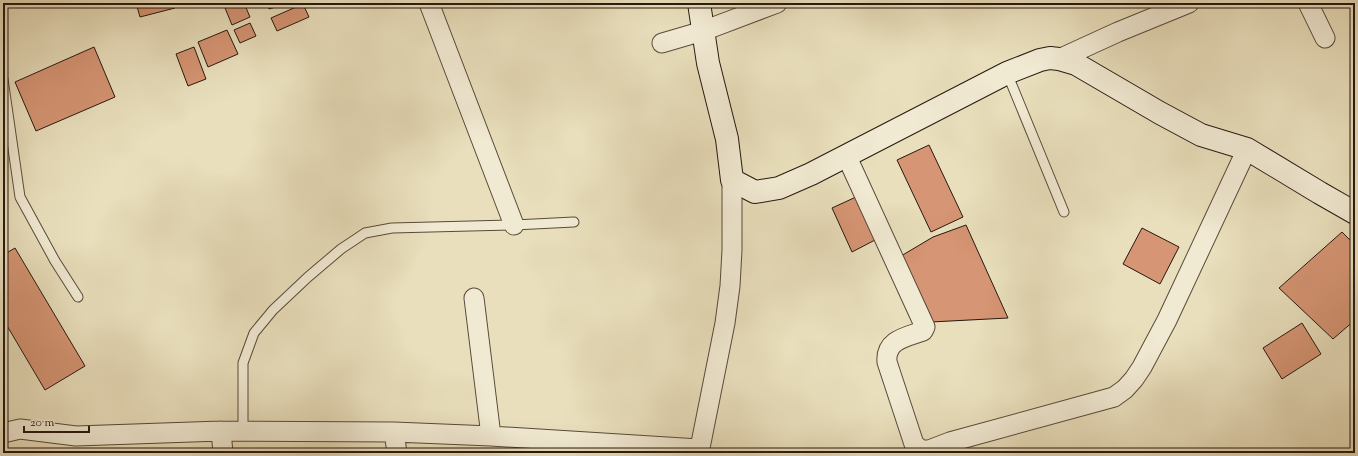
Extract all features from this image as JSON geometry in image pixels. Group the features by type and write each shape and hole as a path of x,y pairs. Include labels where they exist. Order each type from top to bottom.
{"street":[{"path":"429,3 514,225"},
{"path":"3,433 20,429 76,436 221,431 394,432 491,436 699,451 725,323 730,286 732,250 732,180 726,139 708,63 700,3"},
{"path":"662,43 703,31 776,3"},
{"path":"1060,59 1118,32 1189,3"},
{"path":"1308,3 1325,38"},
{"path":"732,180 755,192 779,188 847,157 1007,73 1040,60 1060,59 1076,64 1201,135 1247,149 1320,193 1354,211"},
{"path":"847,157 924,327 923,331 896,341 890,347 887,354 887,362 914,444 921,450 928,450 950,442 1114,397 1125,388 1134,379 1142,367 1167,320 1247,149"},
{"path":"474,298 491,436"},
{"path":"221,431 223,453"},
{"path":"394,432 397,453"}],"lane":[{"path":"1007,73 1064,212"},
{"path":"3,79 20,197 55,261 78,297"},
{"path":"243,432 243,363 254,333 272,310 308,277 341,249 365,232 392,228 574,222"}],"building":[{"path":"136,3 174,3 175,8 140,17"},
{"path":"223,3 244,3 250,17 232,25"},
{"path":"267,3 289,3 269,9"},
{"path":"303,4 309,17 277,31 271,18"},
{"path":"250,23 256,36 240,43 234,30"},
{"path":"227,30 238,54 208,67 198,42"},
{"path":"94,47 115,97 36,131 15,82"},
{"path":"194,47 206,79 188,86 176,54"},
{"path":"929,145 963,217 931,232 897,160"},
{"path":"856,197 875,240 852,252 832,208"},
{"path":"3,217 7,240 3,240"},
{"path":"966,225 1008,318 931,322 901,256 933,237"},
{"path":"1142,228 1179,247 1160,284 1123,264"},
{"path":"1342,232 1355,245 1355,320 1333,339 1279,288"},
{"path":"15,248 85,366 45,390 3,319 3,255"},
{"path":"1302,323 1321,354 1282,379 1263,348"}]}
